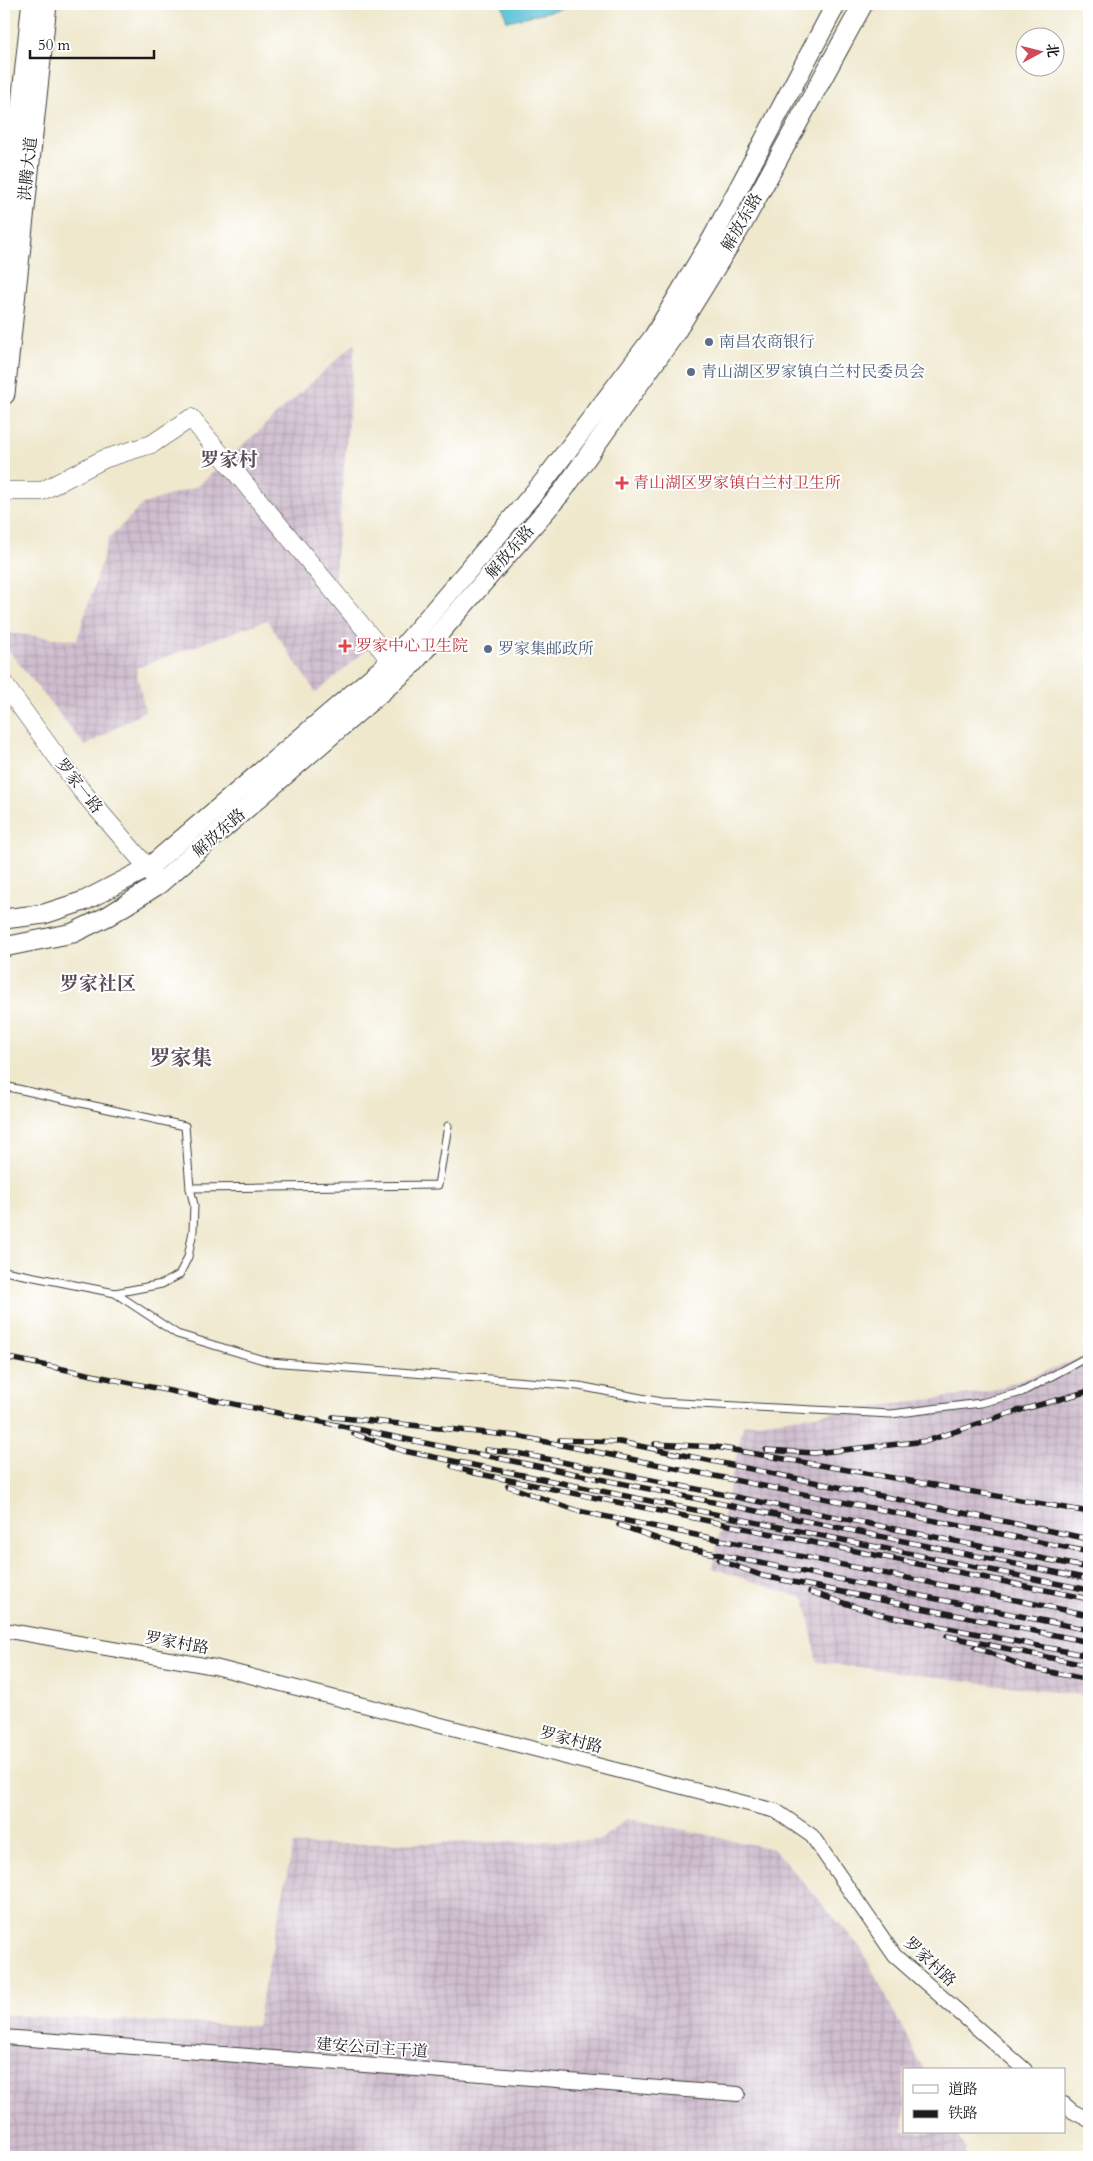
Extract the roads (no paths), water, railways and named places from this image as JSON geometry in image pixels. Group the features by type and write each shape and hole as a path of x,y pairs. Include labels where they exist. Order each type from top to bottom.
{"highway":[{"path":"4,282 33,4"}],"main road":[{"name":"洪腾大道","path":"4,394 46,4"},
{"name":"解放东路","path":"4,919 44,914 84,900 148,868 391,661 544,481 654,336 713,237 836,4"},
{"name":"解放东路","path":"4,947 73,933 108,916 159,884 409,668 562,492 677,330 743,223 863,4"}],"street":[{"path":"4,491 42,491 104,459 152,444 191,418 391,661"},
{"name":"罗家一路","path":"4,684 81,790 148,868 159,884"},
{"name":"罗家村路","path":"4,1630 215,1667 776,1811 812,1836 895,1956 1023,2068"},
{"name":"建安公司主干道","path":"4,2037 738,2094"},
{"path":"1066,2106 1089,2120"}],"lane":[{"path":"4,1086 185,1126 190,1188 194,1205 193,1231 188,1257 179,1275 162,1284 115,1293 4,1271"},
{"path":"190,1188 438,1186 448,1126"},
{"path":"115,1293 177,1334 270,1362 579,1386 661,1402 891,1414 981,1403 1022,1392 1089,1356"}],"water":[{"path":"502,4 583,4 507,21"}],"railway":[{"path":"4,1357 1089,1579"},
{"path":"766,1450 814,1453 927,1441 1010,1413 1089,1391"},
{"path":"333,1417 517,1436 1089,1552"},
{"path":"354,1434 404,1451 1089,1590"},
{"path":"560,1440 620,1442 1089,1539"},
{"path":"655,1444 716,1447 1089,1512"},
{"path":"486,1450 517,1453 1089,1568"},
{"path":"452,1466 470,1472 1089,1599"},
{"path":"508,1486 578,1511 1089,1615"},
{"path":"619,1525 681,1547 1089,1630"},
{"path":"719,1560 763,1576 1089,1642"},
{"path":"810,1592 878,1614 1089,1656"},
{"path":"947,1636 1089,1666"},
{"path":"975,1647 1026,1667 1089,1680"}],"place":[{"name":"南昌农商银行","path":"709,342"},
{"name":"青山湖区罗家镇白兰村民委员会","path":"691,372"},
{"name":"青山湖区罗家镇白兰村卫生所","path":"622,483"},
{"name":"罗家中心卫生院","path":"345,646"},
{"name":"罗家集邮政所","path":"488,649"}],"district":[{"name":"罗家村","path":"229,460"},
{"name":"罗家社区","path":"98,984"},
{"name":"罗家集","path":"181,1058"}]}
